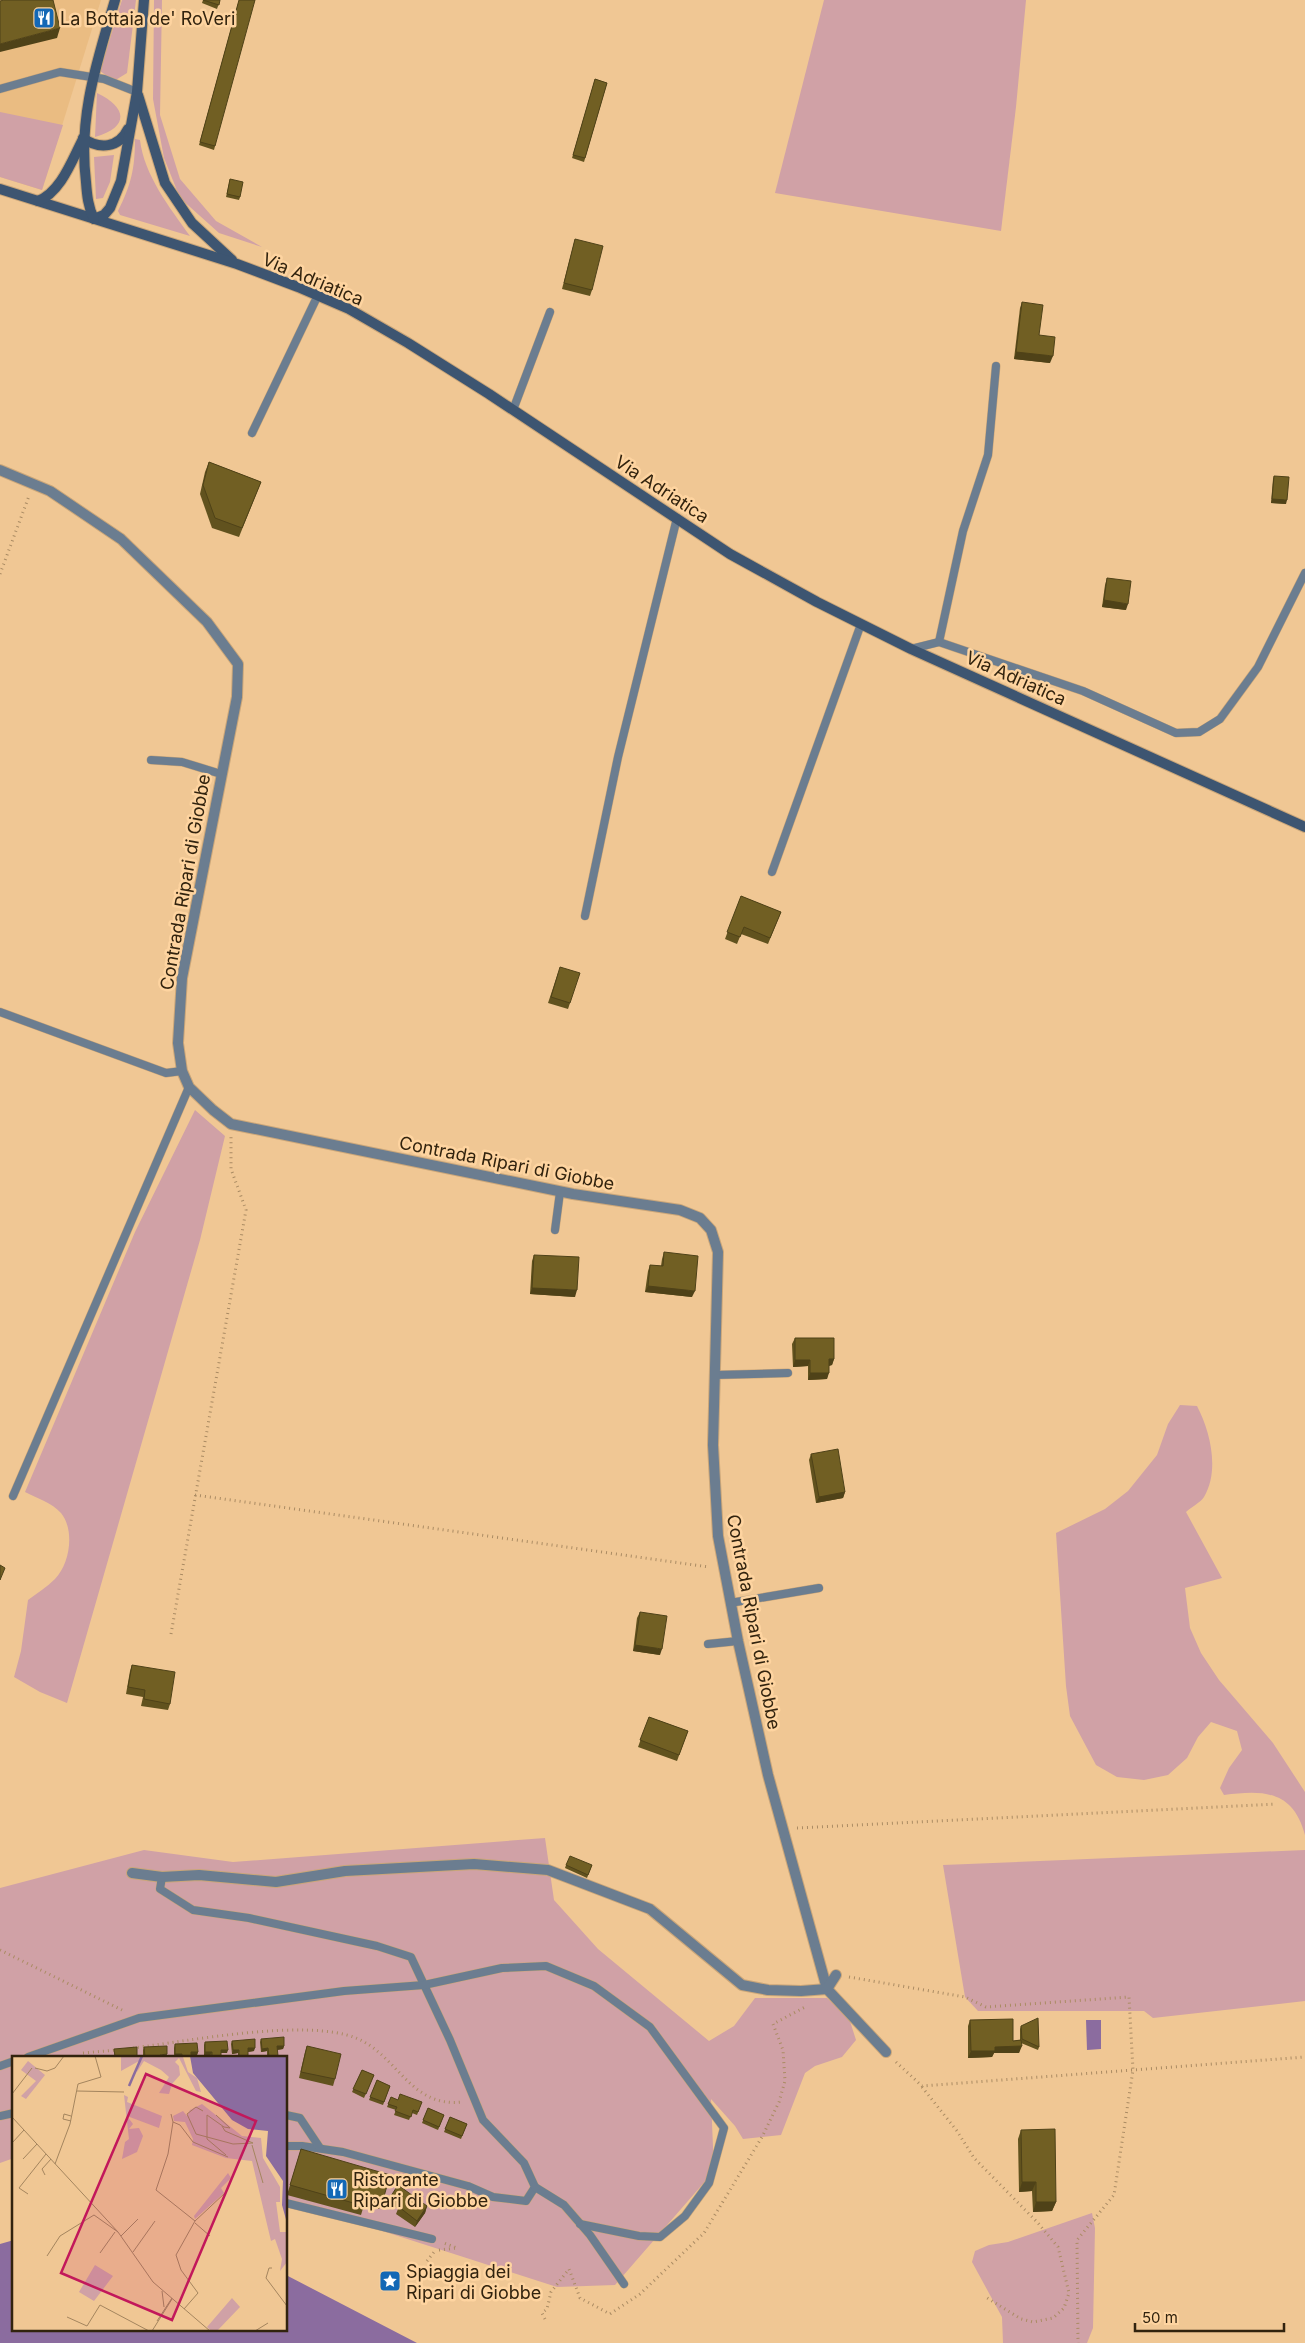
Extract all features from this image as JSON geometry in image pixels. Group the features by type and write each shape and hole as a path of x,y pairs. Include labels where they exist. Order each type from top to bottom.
{"main road":[{"path":"115,0 94,76 83,138 88,202 94,219 104,215 115,199 121,181 129,128 137,92 144,0"},
{"path":"137,92 156,159 173,196 192,223 210,242 237,264"},
{"path":"83,138 97,146 113,144 126,134 129,128"},
{"path":"38,201 46,198 62,179 83,138"},
{"name":"Via Adriatica","path":"0,189 237,264 349,309 408,343 513,410 730,554 911,650 1305,827"}],"street":[{"name":"Contrada Ripari di Giobbe","path":"0,470 50,491 121,539 208,622 238,664 236,697 182,978 178,1043 182,1071 190,1087 213,1110 231,1124 560,1192 680,1210 700,1218 710,1230 718,1252 713,1445 718,1536 738,1641 768,1775 828,1989 886,2052"},
{"path":"132,1873 162,1877 198,1875 276,1882 345,1871 474,1864 548,1870 650,1909 742,1985 768,1990 800,1991 828,1989 836,1975"}],"lane":[{"path":"0,89 60,72 94,76 137,92"},
{"path":"252,433 318,295"},
{"path":"513,410 550,312"},
{"path":"939,642 964,532 988,456 996,366"},
{"path":"586,916 618,757 677,518"},
{"path":"911,650 939,642 1083,690 1176,733 1200,732 1220,719 1258,667 1305,573"},
{"path":"772,872 861,624"},
{"path":"151,760 182,762 221,774"},
{"path":"0,1012 166,1073 182,1071"},
{"path":"13,1496 190,1087"},
{"path":"555,1230 560,1192"},
{"path":"714,1375 788,1373"},
{"path":"730,1603 819,1588"},
{"path":"708,1644 738,1641"},
{"path":"162,1877 160,1889 193,1910 249,1918 377,1946 411,1957 450,2040 483,2120 524,2163 535,2188 564,2205 624,2284"},
{"path":"31,2056 139,2018 344,1990 424,1986 502,1968 546,1966 594,1986 650,2027 724,2128 709,2183 684,2216 660,2237 639,2236 580,2224"},
{"path":"0,2066 12,2062"},
{"path":"288,2115 300,2118 320,2148"},
{"path":"288,2146 320,2148 343,2152 468,2186 493,2197 526,2201 535,2188"},
{"path":"288,2203 432,2239"}],"path":[{"path":"0,574 33,484"},
{"path":"171,1634 246,1210 231,1169 231,1124"},
{"path":"195,1495 724,1569"},
{"path":"782,1829 1276,1804"},
{"path":"0,1950 139,2018"},
{"path":"836,1975 965,1997 986,2006 1129,1997 1133,2070 1114,2195 1077,2240 1078,2343"},
{"path":"131,2048 268,2032 318,2030 356,2038 379,2052 418,2091 439,2102 475,2101"},
{"path":"75,2052 92,2053 121,2050"},
{"path":"886,2052 922,2086 957,2131 974,2158 1038,2222 1058,2247 1069,2293 1064,2308 1053,2318 1033,2322 1021,2319 984,2296"},
{"path":"922,2086 1305,2057"}],"shaded area":[{"path":"0,0 101,0 42,190 0,177"},
{"path":"122,0 136,0 127,73 114,81 100,71"},
{"path":"154,0 162,0 160,115 180,179 216,221 262,247 219,233 180,198 164,158 153,99"},
{"path":"824,0 1026,0 1016,107 1001,231 775,193"},
{"path":"97,93 114,104 119,110 120,116 119,122 114,128 95,137"},
{"path":"0,112 63,125 42,190 0,177"},
{"path":"135,139 140,140 142,153 159,191 190,236 120,215 118,211 129,185 133,168"},
{"path":"114,155 110,182 103,198 96,199 94,157"},
{"path":"195,1110 225,1136 200,1240 67,1703 40,1692 14,1677 21,1651 28,1600 52,1582 60,1573 69,1547 68,1528 61,1513 49,1504 25,1492 135,1232"},
{"path":"1180,1405 1197,1406 1209,1439 1212,1463 1209,1486 1204,1497 1186,1512 1222,1578 1185,1588 1190,1628 1201,1653 1219,1680 1273,1743 1305,1792 1305,1835 1300,1820 1293,1809 1275,1796 1251,1793 1224,1795 1220,1788 1229,1768 1242,1750 1237,1731 1211,1722 1198,1737 1187,1758 1168,1775 1144,1780 1117,1777 1096,1765 1070,1716 1066,1686 1056,1533 1105,1509 1128,1491 1157,1455 1168,1424"},
{"path":"545,1838 554,1900 598,1949 709,2041 734,2026 755,1998 827,1998 849,2018 856,2040 842,2057 815,2066 805,2073 781,2135 743,2139 735,2126 711,2099 714,2171 615,2285 557,2287 288,2201 288,2056 12,2056 12,2159 0,2163 0,1888 144,1850 233,1862"},
{"path":"1305,1850 1305,2001 1153,2018 1144,2011 978,2011 965,1997 943,1865"},
{"path":"1086,2020 1101,2020 1101,2049 1087,2050"},
{"path":"1092,2213 1095,2228 1093,2328 1087,2343 1003,2343 1002,2317 972,2262 975,2251 989,2245 1008,2242"},
{"path":"12,2241 12,2330 288,2330 288,2276 417,2343 0,2343 0,2244"}],"building":[{"path":"53,0 60,28 0,44 0,1"},
{"path":"203,0 220,0 219,5"},
{"path":"239,0 255,0 215,146 200,142"},
{"path":"595,79 607,83 585,158 573,155"},
{"path":"230,179 243,182 240,197 227,194"},
{"path":"575,239 603,246 592,290 564,283"},
{"path":"1022,302 1043,305 1039,335 1055,337 1053,356 1016,352"},
{"path":"209,462 261,482 242,528 215,518 203,485"},
{"path":"1274,476 1289,477 1287,500 1272,499"},
{"path":"1107,578 1131,581 1128,604 1104,600"},
{"path":"741,896 781,912 770,938 744,927 740,937 727,932"},
{"path":"560,967 580,973 570,1003 551,997"},
{"path":"664,1252 698,1256 695,1291 648,1286 650,1265 663,1266"},
{"path":"534,1255 579,1257 577,1290 532,1288"},
{"path":"795,1338 834,1338 834,1359 829,1359 829,1373 810,1373 810,1360 795,1360"},
{"path":"838,1449 845,1492 819,1497 811,1454"},
{"path":"0,1565 5,1568 0,1580"},
{"path":"640,1612 667,1616 662,1649 635,1645"},
{"path":"132,1665 175,1672 170,1704 144,1699 145,1690 128,1687"},
{"path":"649,1717 688,1731 679,1755 640,1740"},
{"path":"570,1856 592,1865 588,1875 566,1865"},
{"path":"1038,2018 1039,2047 1022,2039 1021,2026"},
{"path":"1013,2019 1013,2041 1021,2040 1022,2046 995,2047 995,2051 971,2051 970,2020"},
{"path":"284,2037 284,2046 277,2046 278,2056 269,2056 268,2048 262,2049 261,2039"},
{"path":"255,2039 255,2048 248,2048 248,2056 239,2056 239,2050 233,2050 232,2041"},
{"path":"227,2041 228,2050 221,2050 221,2056 212,2056 212,2052 205,2052 205,2042"},
{"path":"197,2043 198,2052 191,2052 191,2056 175,2054 175,2044"},
{"path":"167,2046 167,2054 145,2056 144,2047"},
{"path":"307,2046 341,2054 335,2079 301,2072"},
{"path":"137,2047 137,2056 115,2056 114,2049"},
{"path":"362,2070 374,2075 366,2094 353,2089"},
{"path":"377,2080 390,2086 384,2102 370,2097"},
{"path":"400,2094 422,2102 418,2112 413,2110 411,2117 395,2111 397,2107 388,2104 391,2097 398,2100"},
{"path":"428,2108 444,2115 439,2127 423,2120"},
{"path":"450,2117 467,2124 462,2136 445,2129"},
{"path":"1055,2129 1056,2202 1036,2202 1036,2182 1022,2182 1021,2130"},
{"name":"Ristorante Ripari di Giobbe","path":"301,2149 390,2175 383,2200 367,2195 364,2206 290,2185"},
{"path":"398,2185 427,2206 417,2221 399,2207 401,2203 391,2196"}],"place":[{"name":"La Bottaia de' RoVeri","path":"44,18"},
{"name":"Ristorante Ripari di Giobbe","path":"337,2189"},
{"name":"Spiaggia dei Ripari di Giobbe","path":"390,2281"}]}
